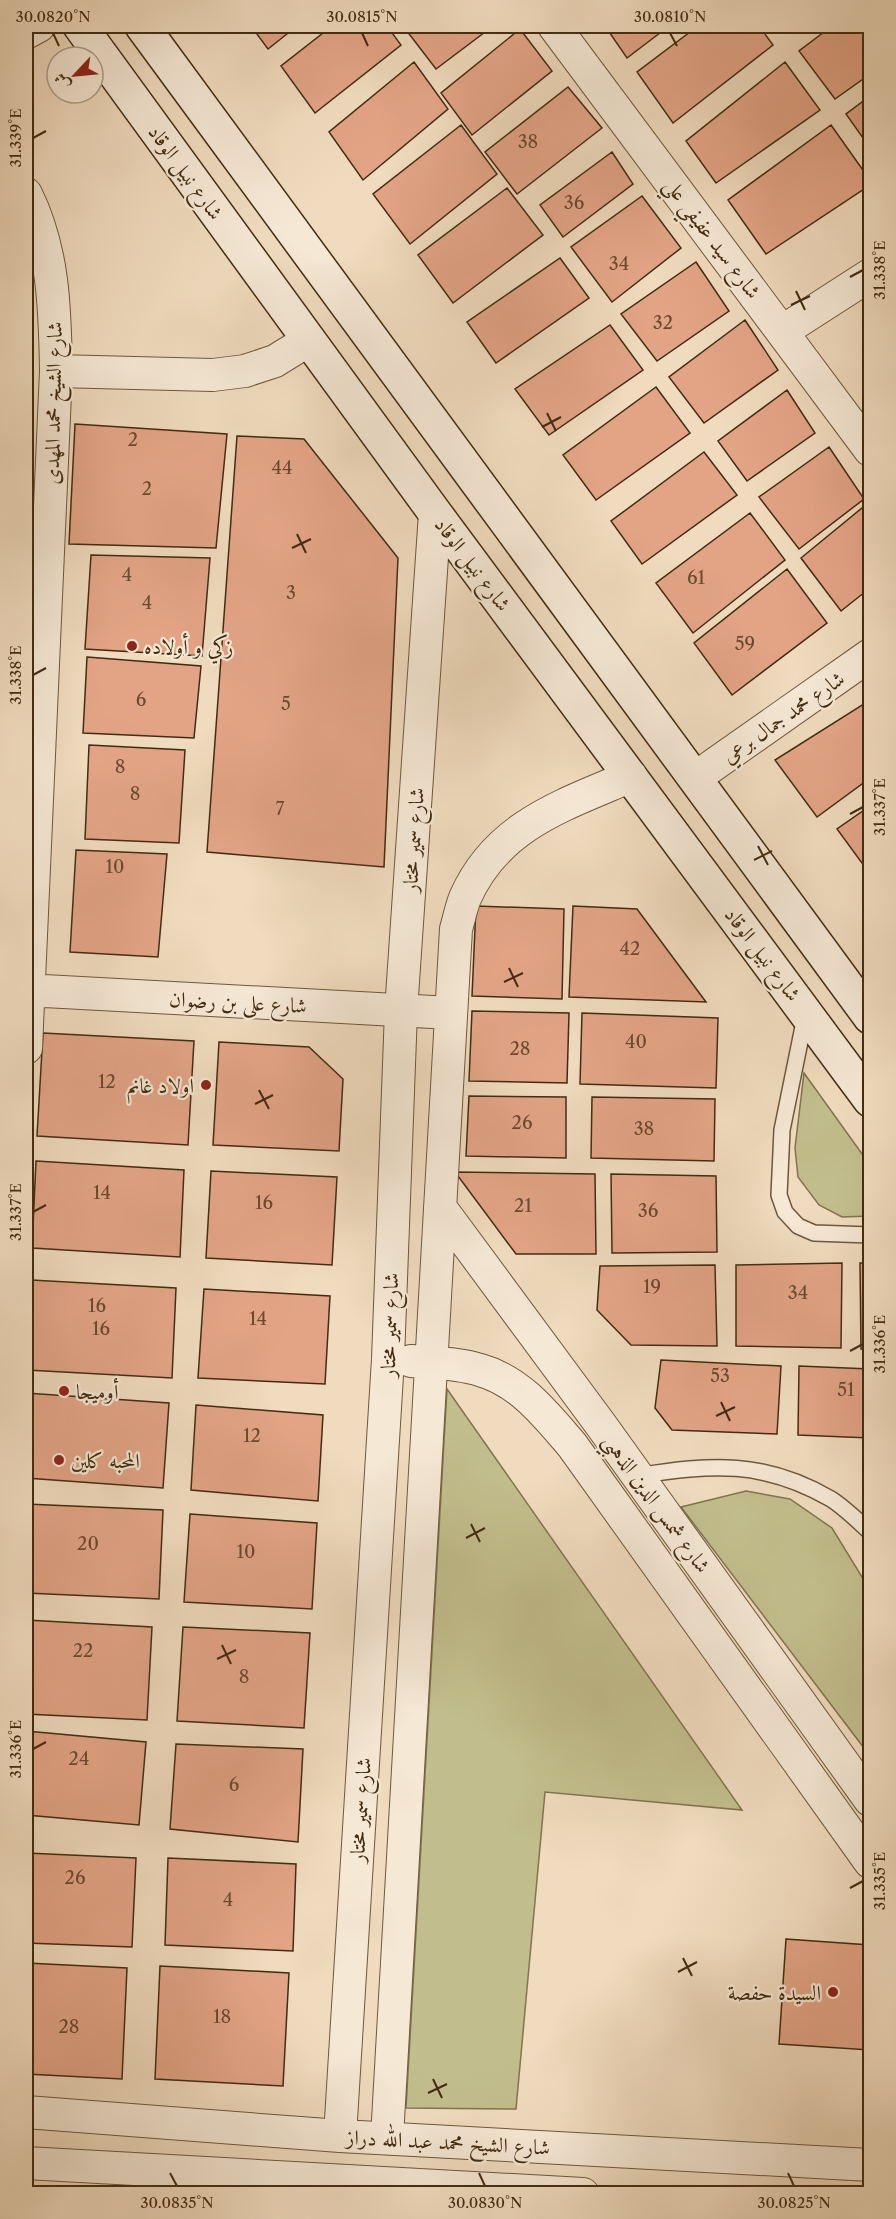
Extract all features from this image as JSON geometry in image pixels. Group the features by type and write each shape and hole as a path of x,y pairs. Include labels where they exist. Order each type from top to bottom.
{"street":[{"path":"26,33 39,26"},
{"name":"شارع نبيل الوقاد","path":"80,26 435,513 870,1100"},
{"path":"142,26 870,1017"},
{"name":"شارع سيد عفيفي علي","path":"554,26 870,450"},
{"name":"شارع الشيخ محمد المهدى","path":"26,194 48,258 54,296 56,371 35,637 26,1048"},
{"path":"783,331 870,275"},
{"path":"56,371 213,375 245,371 275,361 309,340"},
{"name":"شارع سمير مختار","path":"340,2136 388,1359 400,1011 435,513"},
{"name":"شارع محمد جمال برعي","path":"695,778 870,655"},
{"name":"شارع سمير مختار","path":"387,2138 456,929 465,899 479,872 499,848 522,827 549,812 631,776"},
{"name":"شارع على بن رضوان","path":"26,990 451,1013"},
{"name":"شارع شمس الدين الذهبي","path":"440,1207 602,1425 870,1800"},
{"name":"شارع شمس الدين الذهبي","path":"388,1359 470,1368 502,1379 540,1407 572,1445 870,1862"},
{"path":"572,1445 602,1425"},
{"name":"شارع الشيخ محمد عبد الله دراز","path":"26,2112 340,2136 870,2165"},
{"name":"شارع الشيخ محمد عبد الله دراز","path":"26,2163 143,2181 583,2193"}],"lane":[{"path":"806,1012 782,1130 779,1195 785,1212 798,1226 814,1233 870,1235"},
{"path":"637,1476 687,1468 737,1467 787,1478 833,1500 870,1532"}],"shaded area":[{"path":"804,1073 870,1165 870,1216 842,1217 819,1205 798,1177 795,1148"},
{"path":"447,1389 742,1810 545,1792 516,2109 406,2108"},
{"path":"746,1491 790,1499 832,1528 870,1590 870,1756 681,1507"}],"building":[{"path":"251,26 297,26 268,49"},
{"path":"332,26 387,26 401,45 315,113 281,66"},
{"path":"403,26 493,26 436,69"},
{"path":"605,26 669,26 627,58"},
{"path":"698,26 759,26 773,45 673,123 637,72"},
{"path":"832,26 870,26 870,74 835,99 799,51"},
{"path":"520,29 552,71 472,135 441,93"},
{"path":"414,62 448,109 363,180 329,132"},
{"path":"785,62 820,110 716,183 686,141"},
{"path":"568,87 602,128 517,194 485,152"},
{"path":"870,96 870,148 846,114"},
{"path":"461,125 497,174 410,244 373,194"},
{"path":"831,125 870,180 870,185 766,254 728,200"},
{"path":"612,152 633,184 563,237 540,205"},
{"path":"507,188 543,235 453,303 418,255"},
{"path":"642,196 681,248 612,302 571,247"},
{"path":"560,258 589,298 496,363 467,322"},
{"path":"696,262 729,311 657,361 621,314"},
{"path":"745,320 778,370 704,423 669,377"},
{"path":"610,325 643,370 549,435 515,389"},
{"path":"656,387 690,433 596,500 563,455"},
{"path":"787,390 815,433 747,481 718,441"},
{"path":"75,424 227,434 216,548 69,544"},
{"path":"237,436 304,439 398,558 384,867 207,852"},
{"path":"829,447 864,499 799,549 759,497"},
{"path":"704,452 737,495 642,564 611,521"},
{"path":"868,503 870,508 870,588 841,611 801,558"},
{"path":"750,513 785,560 693,633 656,583"},
{"path":"91,555 210,558 202,656 85,649"},
{"path":"787,569 827,623 732,695 694,643"},
{"path":"87,657 201,666 194,738 83,733"},
{"path":"870,700 870,778 817,817 775,760"},
{"path":"89,745 185,750 179,843 85,839"},
{"path":"870,806 870,874 837,829"},
{"path":"76,850 167,854 158,957 70,952"},
{"path":"476,906 564,909 562,999 472,996"},
{"path":"573,906 637,909 706,1002 569,997"},
{"path":"472,1011 569,1013 567,1083 469,1081"},
{"path":"582,1013 718,1018 716,1088 580,1084"},
{"path":"43,1033 194,1041 188,1145 37,1136"},
{"path":"219,1042 309,1047 343,1079 339,1151 213,1145"},
{"path":"469,1096 566,1097 566,1158 466,1156"},
{"path":"592,1097 715,1099 714,1161 591,1158"},
{"path":"36,1161 184,1170 180,1257 32,1248"},
{"path":"211,1171 337,1177 332,1265 206,1258"},
{"path":"455,1172 595,1174 596,1254 516,1254"},
{"path":"611,1174 716,1176 717,1252 612,1253"},
{"path":"842,1263 841,1348 736,1346 736,1265"},
{"path":"860,1263 870,1263 870,1349 861,1349"},
{"path":"715,1265 717,1346 631,1345 597,1310 600,1266"},
{"path":"31,1280 176,1288 172,1378 27,1370"},
{"path":"204,1289 330,1296 325,1384 198,1378"},
{"path":"661,1360 781,1366 777,1434 672,1430 655,1408"},
{"path":"799,1366 870,1369 870,1438 798,1435"},
{"path":"26,1393 169,1403 163,1488 26,1478"},
{"path":"196,1405 323,1415 318,1501 191,1490"},
{"path":"26,1504 163,1510 159,1599 26,1593"},
{"path":"190,1514 317,1523 312,1609 184,1602"},
{"path":"26,1620 152,1627 147,1720 26,1714"},
{"path":"183,1627 310,1633 304,1728 177,1721"},
{"path":"26,1731 146,1742 139,1825 26,1815"},
{"path":"176,1744 303,1749 298,1842 170,1829"},
{"path":"26,1853 136,1858 132,1947 26,1943"},
{"path":"168,1858 296,1864 293,1951 165,1945"},
{"path":"786,1939 870,1945 870,2050 779,2044"},
{"path":"26,1963 127,1968 122,2079 26,2074"},
{"path":"160,1966 289,1973 283,2086 155,2079"}],"place":[{"name":"زكي و أولاده","path":"132,646"},
{"name":"اولاد غانم","path":"206,1085"},
{"name":"أوميجا","path":"64,1391"},
{"name":"المحبه كلين","path":"59,1460"},
{"name":"السيدة حفصة","path":"833,1992"}]}
